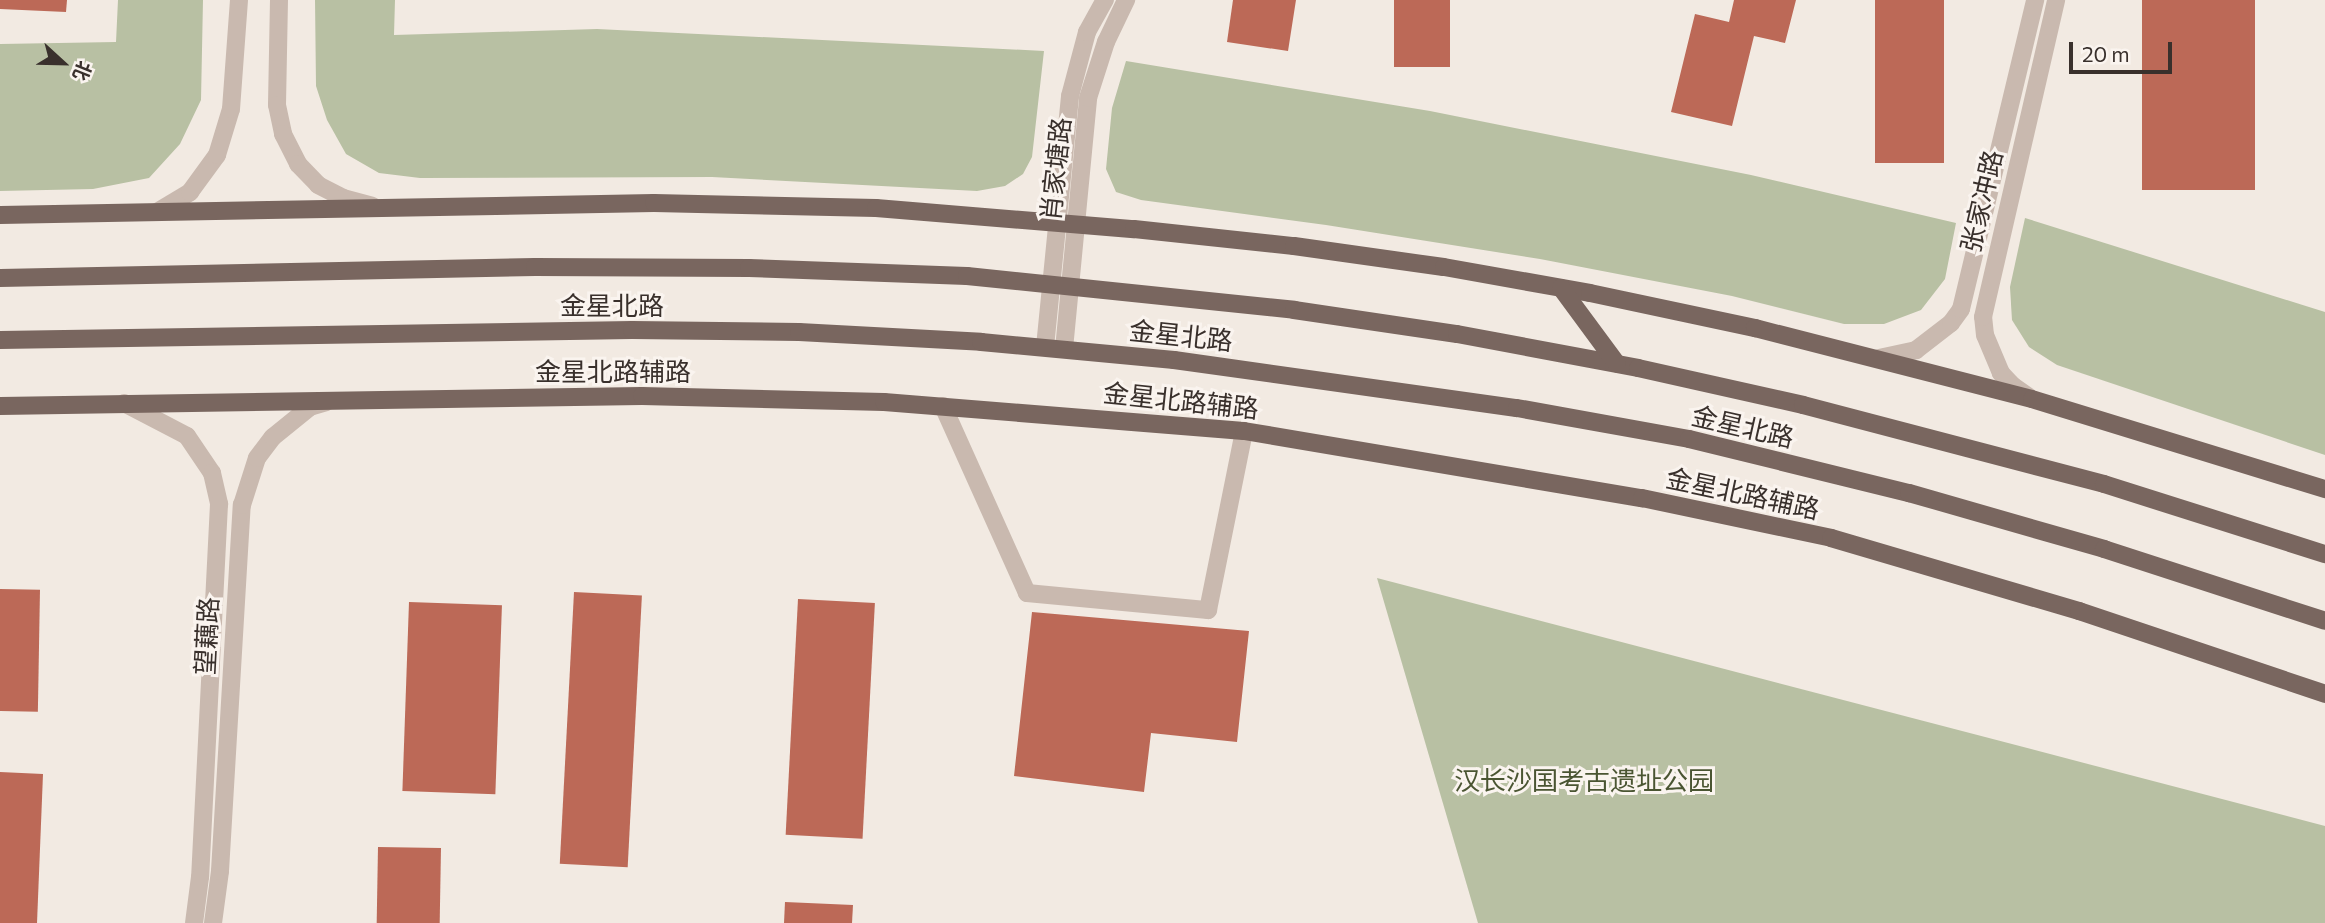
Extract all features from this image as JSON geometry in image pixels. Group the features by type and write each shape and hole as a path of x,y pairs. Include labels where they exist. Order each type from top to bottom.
{"main road":[{"path":"0,215 654,203 876,208 1294,246 1561,288 1755,328 2032,399 2325,489"},
{"name":"金星北路","path":"0,278 548,267 940,275 1294,310 1457,334 1617,364 1803,405 2104,484 2325,554"},
{"path":"1561,288 1617,364"},
{"name":"金星北路","path":"0,340 632,330 799,332 1174,359 1517,408 1689,439 1909,493 2104,549 2325,621"},
{"name":"金星北路辅路","path":"0,406 338,398 642,396 943,406 1244,431 1642,498 1831,538 2078,611 2325,694"}],"street":[{"path":"157,212 190,191 217,155 231,109 239,0"},
{"path":"279,0 276,105 283,134 298,164 318,184 344,198 379,207"},
{"name":"肖家塘路","path":"1045,348 1072,85 1087,32 1105,0"},
{"name":"肖家塘路","path":"1064,349 1088,98 1106,42 1126,0"},
{"name":"张家冲路","path":"1879,359 1916,350 1951,323 1961,309 2035,0"},
{"name":"张家冲路","path":"2032,399 2013,386 2001,373 1985,335 1983,317 2056,0"},
{"name":"望藕路","path":"213,923 220,871 239,531 248,481 257,458 289,421 310,407 338,398"},
{"name":"望藕路","path":"124,403 187,436 212,473 219,504 200,877 194,923"},
{"path":"943,406 1027,593 1208,610 1244,431"}],"green space":[{"path":"118,0 203,0 201,100 180,144 149,178 93,189 0,191 0,44 116,42"},
{"path":"315,0 395,0 394,35 597,29 1044,51 1032,157 1023,174 1005,186 977,191 712,177 420,178 379,173 346,154 327,120 316,86"},
{"path":"1126,61 1430,111 1751,175 1956,223 1945,279 1921,310 1884,324 1844,324 1732,296 1540,259 1326,225 1141,200 1116,192 1106,169 1112,108"},
{"path":"2025,218 2325,312 2325,455 2057,365 2029,347 2012,320 2010,287"},
{"name":"汉长沙国考古遗址公园","path":"1377,578 2325,826 2325,923 1478,923"}],"building":[{"path":"0,0 67,0 66,12 0,9"},
{"path":"1233,0 1296,0 1288,51 1227,42"},
{"path":"1394,0 1450,0 1450,67 1394,67"},
{"path":"1734,0 1796,0 1785,43 1754,36 1732,126 1671,112 1695,14 1729,22"},
{"path":"1875,0 1944,0 1944,163 1875,163"},
{"path":"2142,0 2255,0 2255,190 2142,190"},
{"path":"0,589 40,590 38,712 0,711"},
{"path":"574,592 642,596 628,867 560,864"},
{"path":"798,599 875,603 863,839 786,835"},
{"path":"409,602 502,605 495,794 402,791"},
{"path":"1032,612 1249,631 1237,742 1151,733 1144,792 1014,776"},
{"path":"0,772 43,774 37,923 0,923"},
{"path":"378,847 441,848 440,923 377,923"},
{"path":"785,902 853,905 852,923 784,923"}]}
